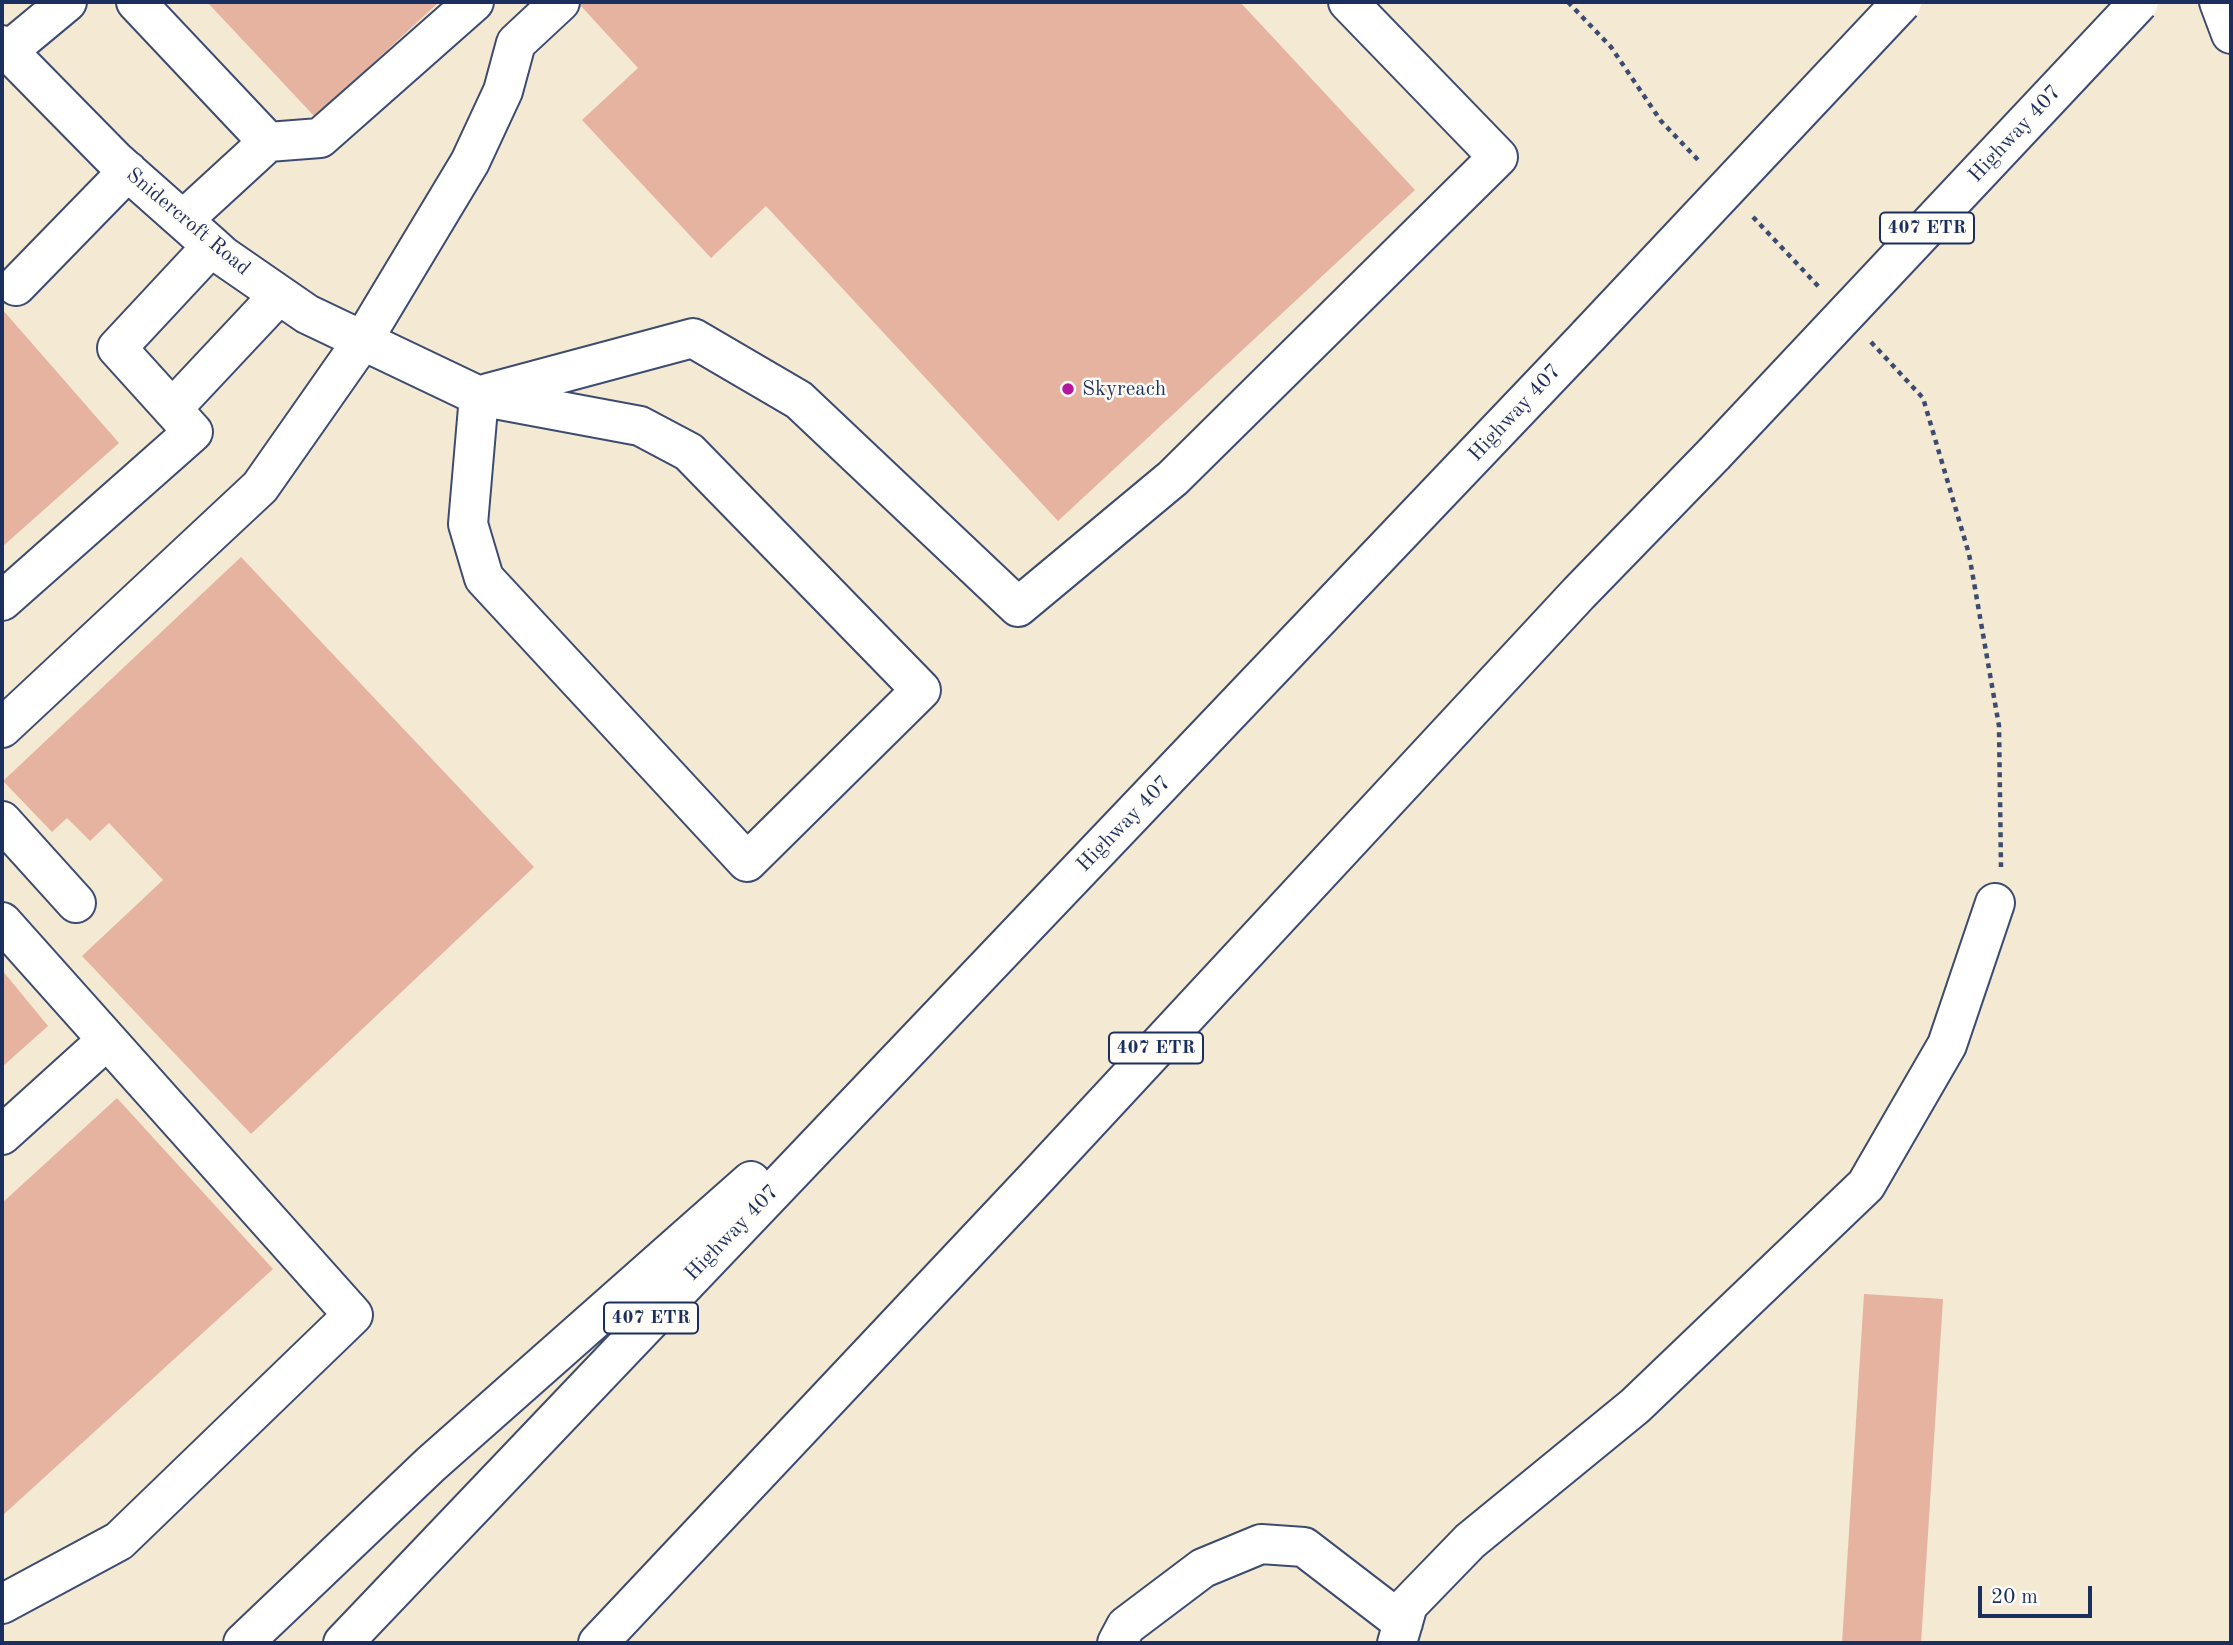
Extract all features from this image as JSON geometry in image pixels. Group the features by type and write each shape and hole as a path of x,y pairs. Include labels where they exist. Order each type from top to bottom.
{"main road":[{"path":"5,48 67,2"},
{"path":"136,2 268,142"},
{"path":"183,220 268,142 320,138 474,2"},
{"path":"2,728 260,487 363,341 470,162 503,91 516,43 560,2"},
{"path":"479,396 693,338 799,400 1018,607 1173,478 1498,157 1348,2"},
{"name":"Highway 407","path":"343,1643 962,995 1902,2"},
{"name":"Highway 407","path":"598,1643 1034,1180 1579,593 1714,454 2139,2"},
{"path":"2219,2 2231,34"},
{"name":"Snidercroft Road","path":"5,48 128,171 212,246 307,314 479,396 640,426 689,452 921,690 747,862 484,578 468,524 479,396"},
{"path":"16,286 128,171"},
{"path":"2,601 193,432 117,348 212,246"},
{"path":"172,409 279,295"},
{"path":"2,821 76,903"},
{"path":"1117,1643 1126,1626 1203,1568 1261,1544 1304,1547 1399,1633 1408,1605 1470,1541 1635,1406 1866,1185 1947,1045 1995,903"},
{"path":"2,922 353,1315 119,1541 2,1604"},
{"path":"243,1643 431,1464 962,995"},
{"path":"2,1135 107,1040"}],"path":[{"path":"1568,2 1611,47 1661,121 1708,170"},
{"path":"1745,209 1820,288"},
{"path":"1866,337 1923,398 1969,554 1999,726 2001,870 1995,903"}],"building":[{"path":"207,2 439,2 315,117"},
{"name":"Skyreach","path":"584,2 1240,2 1415,190 1058,521 766,206 711,258 582,120 638,68 580,5"},
{"path":"2,309 119,443 2,547"},
{"path":"241,557 534,867 251,1134 82,956 163,880 109,823 90,841 67,818 52,832 3,781"},
{"path":"2,970 48,1026 2,1067"},
{"path":"117,1098 273,1269 2,1516 2,1203"},
{"path":"1864,1294 1943,1299 1921,1643 1842,1643"}],"place":[{"name":"Skyreach","path":"1068,389"}]}
